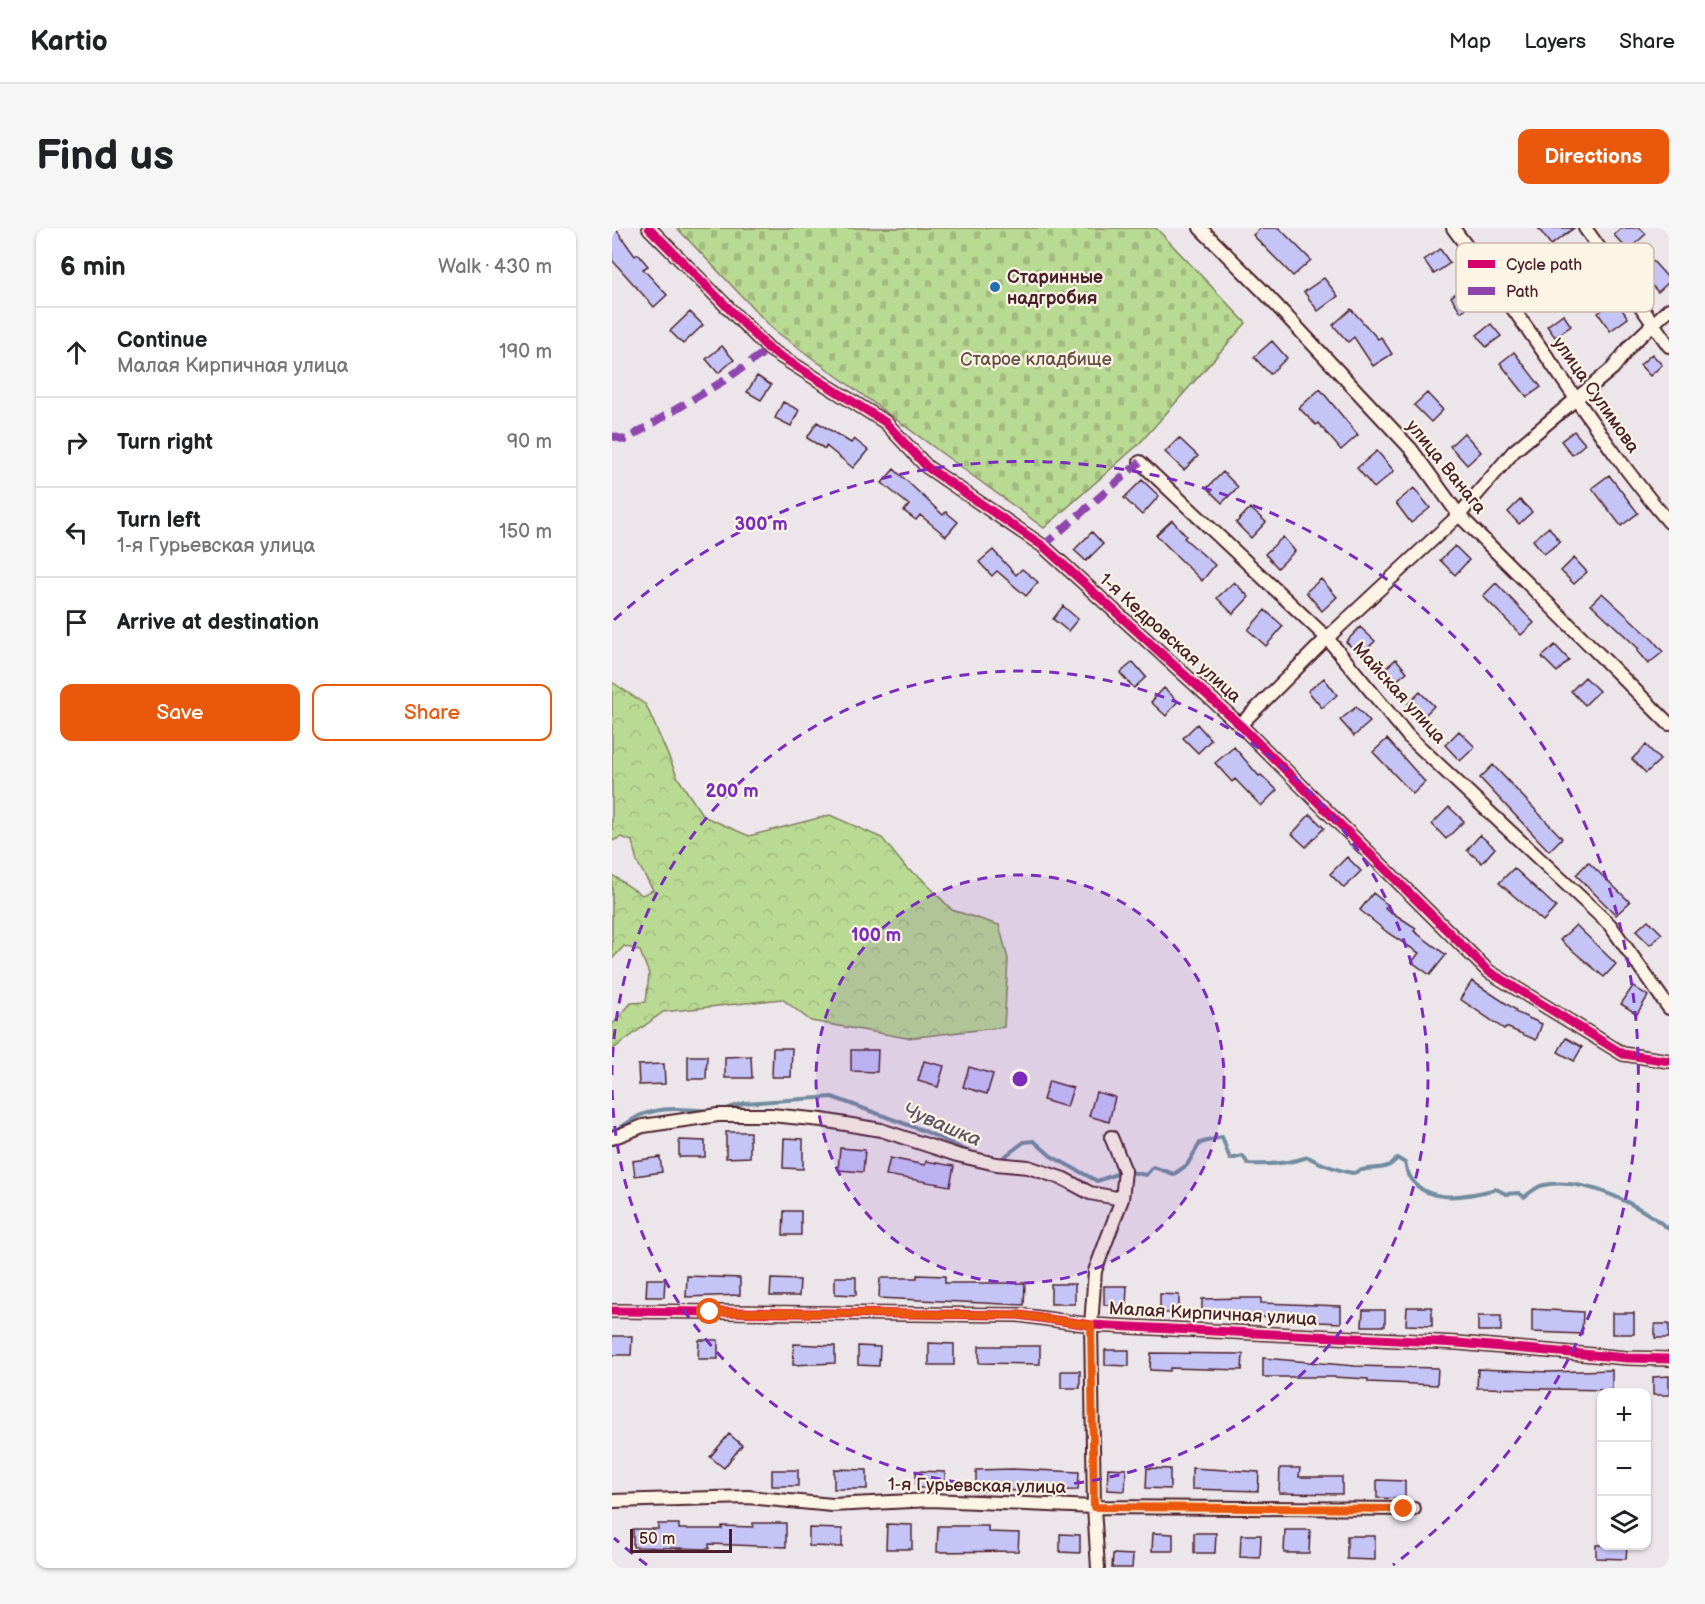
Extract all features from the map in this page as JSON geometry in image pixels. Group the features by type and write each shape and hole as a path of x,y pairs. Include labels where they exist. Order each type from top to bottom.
{"street":[{"name":"1-я Кедровская улица","path":"649,228 769,349 885,422 927,466 1043,546 1240,725 1488,971 1623,1054 1669,1061"},
{"name":"улица Ванага","path":"1200,228 1264,292 1411,450 1459,515 1669,724"},
{"name":"улица Сулимова","path":"1453,228 1464,243"},
{"path":"1585,228 1595,243"},
{"path":"1240,725 1327,638 1459,515 1514,451 1576,401 1669,309"},
{"name":"улица Сулимова","path":"1516,312 1576,401 1644,494 1669,522"},
{"path":"1643,312 1669,346"},
{"name":"Майская улица","path":"1140,462 1327,638 1408,736 1610,925 1669,1008"},
{"path":"612,1138 643,1126 718,1115 771,1115 822,1120 881,1130 957,1155 996,1164 1028,1167 1064,1179 1090,1193 1122,1199"},
{"path":"1098,1568 1094,1507 1091,1325 1095,1271 1122,1199 1125,1171 1111,1137"},
{"name":"Малая Кирпичная улица","path":"612,1311 1019,1315 1091,1325 1458,1343 1627,1358 1669,1359"},
{"name":"1-я Гурьевская улица","path":"612,1501 748,1497 832,1505 931,1500 1094,1507 1414,1509"}],"green space":[{"name":"Старое кладбище","path":"677,228 1156,228 1246,323 1139,444 1044,528 774,330"},
{"path":"612,682 646,705 678,778 703,816 749,836 830,815 882,838 907,869 920,877 952,910 999,925 1008,959 1004,1027 907,1038 811,1021 782,999 663,1012 612,1050 612,1025 631,1003 646,1002 649,974 640,951 624,946 612,959 612,875 642,895 653,890 637,862 632,841 621,837 612,841"}],"building":[{"path":"612,228 615,228 635,256 638,254 648,266 643,269 667,295 654,307 612,260"},
{"path":"1261,228 1279,228 1311,260 1293,276 1253,235"},
{"path":"1538,228 1574,228 1554,243 1549,243"},
{"path":"1622,228 1640,228 1646,234 1636,243 1621,243 1614,235"},
{"path":"1440,249 1450,263 1434,274 1424,260"},
{"path":"1654,262 1669,279 1669,282 1658,292 1654,288"},
{"path":"1324,278 1338,296 1318,311 1304,292"},
{"path":"1456,293 1456,304 1451,297"},
{"path":"1351,309 1378,339 1381,337 1392,354 1373,366 1354,337 1348,342 1333,325"},
{"path":"690,312 703,325 683,344 670,331"},
{"path":"1624,312 1628,318 1610,331 1598,313"},
{"path":"1563,314 1571,326 1555,337 1547,326"},
{"path":"1491,324 1501,336 1486,347 1477,335"},
{"path":"1272,341 1287,358 1270,374 1254,357"},
{"path":"722,346 734,360 718,373 706,359"},
{"path":"1514,352 1541,387 1527,397 1500,363"},
{"path":"1652,354 1662,365 1650,376 1640,365"},
{"path":"757,376 771,385 761,400 747,392"},
{"path":"1320,389 1358,435 1341,450 1318,423 1316,425 1299,408"},
{"path":"1427,393 1443,410 1431,422 1414,405"},
{"path":"783,402 799,410 791,426 775,418"},
{"path":"817,422 851,443 854,439 868,450 853,468 826,446 825,449 807,438"},
{"path":"1574,431 1585,444 1572,455 1561,441"},
{"path":"1464,433 1481,452 1467,465 1450,446"},
{"path":"1179,438 1198,456 1184,470 1165,452"},
{"path":"1377,451 1394,471 1374,488 1357,468"},
{"path":"894,469 943,515 946,512 958,522 946,536 920,515 916,520 904,511 909,505 882,483"},
{"path":"1223,472 1238,487 1222,503 1207,488"},
{"path":"1609,475 1638,513 1621,526 1592,488"},
{"path":"1142,480 1159,496 1142,515 1124,498"},
{"path":"1414,488 1430,508 1411,523 1396,503"},
{"path":"1520,500 1532,512 1519,524 1508,512"},
{"path":"1250,508 1266,522 1251,538 1236,523"},
{"path":"1172,520 1186,536 1184,538 1215,565 1202,581 1156,535"},
{"path":"1549,527 1560,542 1544,554 1533,540"},
{"path":"1092,532 1103,544 1086,561 1074,550"},
{"path":"1283,537 1295,551 1278,568 1265,554"},
{"path":"1455,546 1469,560 1455,575 1440,560"},
{"path":"993,550 1016,575 1022,569 1038,582 1026,596 997,571 992,576 979,562"},
{"path":"1574,558 1587,572 1574,584 1561,571"},
{"path":"1321,579 1337,597 1322,611 1306,592"},
{"path":"1234,582 1249,597 1233,614 1217,598"},
{"path":"1496,583 1534,623 1521,635 1483,596"},
{"path":"1602,593 1663,652 1648,664 1637,651 1639,649 1591,604"},
{"path":"1063,606 1078,619 1068,631 1053,619"},
{"path":"1265,610 1283,626 1266,646 1248,630"},
{"path":"1360,627 1375,641 1361,655 1346,642"},
{"path":"1555,645 1569,660 1557,672 1542,657"},
{"path":"1396,659 1407,672 1391,685 1380,673"},
{"path":"1133,662 1146,677 1134,688 1120,673"},
{"path":"1585,677 1599,691 1585,705 1571,691"},
{"path":"1324,678 1337,695 1322,708 1308,691"},
{"path":"1164,688 1178,701 1166,716 1151,702"},
{"path":"1420,692 1434,706 1422,718 1408,704"},
{"path":"1356,707 1370,722 1354,736 1340,720"},
{"path":"1197,724 1211,740 1198,753 1183,738"},
{"path":"1459,731 1475,747 1460,761 1445,745"},
{"path":"1387,739 1425,782 1413,794 1373,752"},
{"path":"1646,745 1660,760 1646,773 1632,759"},
{"path":"1234,747 1259,776 1261,775 1277,790 1261,806 1235,779 1232,782 1215,763"},
{"path":"1493,765 1562,838 1549,851 1480,778"},
{"path":"1449,807 1464,821 1446,839 1432,824"},
{"path":"1310,814 1324,828 1306,847 1292,834"},
{"path":"1480,835 1495,848 1482,863 1467,850"},
{"path":"1347,857 1361,871 1344,888 1330,874"},
{"path":"1588,862 1630,902 1616,915 1576,875"},
{"path":"1514,868 1556,907 1543,921 1499,883"},
{"path":"1373,893 1388,905 1385,908 1416,928 1414,931 1446,955 1430,975 1412,962 1419,953 1388,933 1360,910"},
{"path":"1648,920 1662,934 1650,945 1636,931"},
{"path":"1576,925 1616,964 1604,977 1560,940"},
{"path":"1472,981 1516,1010 1515,1012 1542,1024 1536,1040 1506,1027 1504,1029 1460,999"},
{"path":"1633,986 1648,996 1637,1014 1621,1004"},
{"path":"1566,1038 1582,1047 1574,1061 1558,1052"},
{"path":"773,1048 792,1048 791,1077 772,1077"},
{"path":"851,1050 878,1050 877,1072 851,1071"},
{"path":"688,1056 707,1056 706,1079 688,1079"},
{"path":"751,1056 752,1078 725,1078 725,1057"},
{"path":"924,1061 944,1066 938,1087 918,1081"},
{"path":"664,1064 665,1084 639,1085 638,1065"},
{"path":"969,1067 993,1074 987,1094 963,1087"},
{"path":"1049,1081 1073,1088 1067,1107 1043,1100"},
{"path":"1096,1092 1115,1097 1109,1122 1089,1116"},
{"path":"726,1132 750,1132 750,1157 726,1158"},
{"path":"784,1138 803,1139 803,1169 783,1168"},
{"path":"679,1140 705,1141 705,1157 679,1157"},
{"path":"840,1148 865,1150 863,1172 838,1170"},
{"path":"660,1157 662,1172 635,1176 633,1161"},
{"path":"890,1158 925,1165 926,1161 954,1166 950,1186 886,1175"},
{"path":"784,1211 801,1211 801,1235 783,1235"},
{"path":"917,1275 945,1276 945,1283 1025,1283 1024,1305 879,1298 880,1278 917,1278"},
{"path":"687,1276 740,1278 740,1295 686,1297"},
{"path":"835,1277 856,1277 856,1295 835,1294"},
{"path":"647,1279 665,1279 664,1297 646,1297"},
{"path":"771,1279 800,1280 799,1296 770,1296"},
{"path":"1051,1284 1075,1284 1075,1304 1051,1304"},
{"path":"1104,1286 1127,1286 1126,1306 1104,1305"},
{"path":"1160,1294 1179,1295 1179,1313 1160,1313"},
{"path":"1261,1298 1261,1303 1341,1306 1341,1323 1276,1320 1277,1317 1202,1316 1202,1299"},
{"path":"1407,1307 1432,1307 1432,1326 1406,1325"},
{"path":"1532,1309 1583,1312 1582,1334 1532,1332"},
{"path":"1363,1310 1385,1310 1385,1326 1362,1326"},
{"path":"1612,1313 1634,1313 1634,1334 1612,1334"},
{"path":"1478,1316 1501,1316 1501,1331 1478,1331"},
{"path":"1655,1324 1669,1324 1669,1338 1655,1338"},
{"path":"612,1336 632,1336 631,1355 612,1355"},
{"path":"699,1340 718,1340 718,1359 698,1359"},
{"path":"929,1343 954,1344 954,1365 929,1365"},
{"path":"794,1344 835,1346 835,1363 793,1365"},
{"path":"858,1346 880,1347 879,1366 858,1365"},
{"path":"979,1346 1040,1346 1040,1364 979,1363"},
{"path":"1105,1350 1129,1350 1129,1366 1105,1365"},
{"path":"1151,1353 1243,1354 1242,1370 1170,1368 1170,1371 1150,1370"},
{"path":"1263,1358 1355,1366 1438,1368 1437,1385 1368,1382 1368,1379 1333,1377 1263,1377"},
{"path":"1478,1369 1549,1372 1612,1370 1612,1388 1477,1388"},
{"path":"1061,1371 1080,1371 1080,1388 1061,1388"},
{"path":"1669,1376 1669,1395 1653,1395 1653,1377"},
{"path":"729,1434 742,1445 724,1468 710,1457"},
{"path":"1108,1468 1126,1469 1125,1491 1107,1490"},
{"path":"1147,1468 1170,1469 1170,1489 1146,1488"},
{"path":"1192,1468 1259,1472 1258,1491 1192,1489"},
{"path":"1280,1468 1300,1468 1299,1477 1342,1477 1342,1494 1279,1493"},
{"path":"834,1469 867,1470 867,1489 834,1489"},
{"path":"772,1470 798,1470 798,1486 772,1486"},
{"path":"976,1470 1079,1472 1078,1490 976,1491"},
{"path":"916,1471 945,1472 945,1488 916,1488"},
{"path":"1377,1480 1405,1481 1405,1499 1377,1498"},
{"path":"753,1523 786,1523 786,1547 709,1544 709,1549 633,1547 633,1529 658,1529 658,1524 679,1524 679,1529 722,1529 722,1526 753,1527"},
{"path":"887,1524 912,1525 912,1549 886,1549"},
{"path":"938,1526 988,1526 988,1532 1019,1533 1018,1551 937,1552"},
{"path":"809,1528 842,1529 842,1547 809,1546"},
{"path":"1285,1530 1310,1530 1309,1553 1284,1553"},
{"path":"1153,1533 1173,1534 1173,1551 1152,1551"},
{"path":"1194,1533 1216,1533 1215,1553 1194,1553"},
{"path":"1060,1534 1080,1535 1080,1553 1060,1552"},
{"path":"1241,1535 1261,1535 1260,1558 1240,1557"},
{"path":"1347,1536 1375,1536 1375,1560 1347,1559"},
{"path":"1596,1545 1597,1550 1627,1550 1626,1559 1596,1558"},
{"path":"1113,1554 1133,1555 1132,1568 1112,1568"}],"waterway":[{"name":"Чувашка","path":"724,1110 744,1103 832,1097 922,1130 972,1153"},
{"name":"Чувашка","path":"612,1131 641,1115 658,1110 711,1111"},
{"name":"Чувашка","path":"1000,1160 1024,1142 1034,1141 1051,1156 1097,1181 1125,1171 1146,1175 1153,1167 1174,1174 1187,1165 1200,1143 1222,1137 1230,1159 1243,1156 1248,1164 1278,1163 1308,1157 1330,1167 1353,1173 1385,1167 1397,1158 1405,1163 1410,1177 1418,1187 1442,1196 1469,1195 1496,1189 1506,1194 1519,1193 1524,1197 1544,1185 1577,1185 1627,1202 1669,1229"}],"marked path":[{"path":"612,436 625,440 725,380 769,349"},
{"path":"1043,546 1140,462"}],"cycle path":[{"path":"649,228 769,349 885,422 927,467 1043,546 1240,725 1488,971 1623,1054 1669,1061"},
{"path":"612,1311 1019,1315 1091,1325 1458,1343 1627,1358 1669,1359"}],"place":[{"name":"Старинные надгробия","path":"995,287"}],"route":[{"path":"710,1312 1019,1315 1091,1325 1094,1507 1404,1509"}]}
